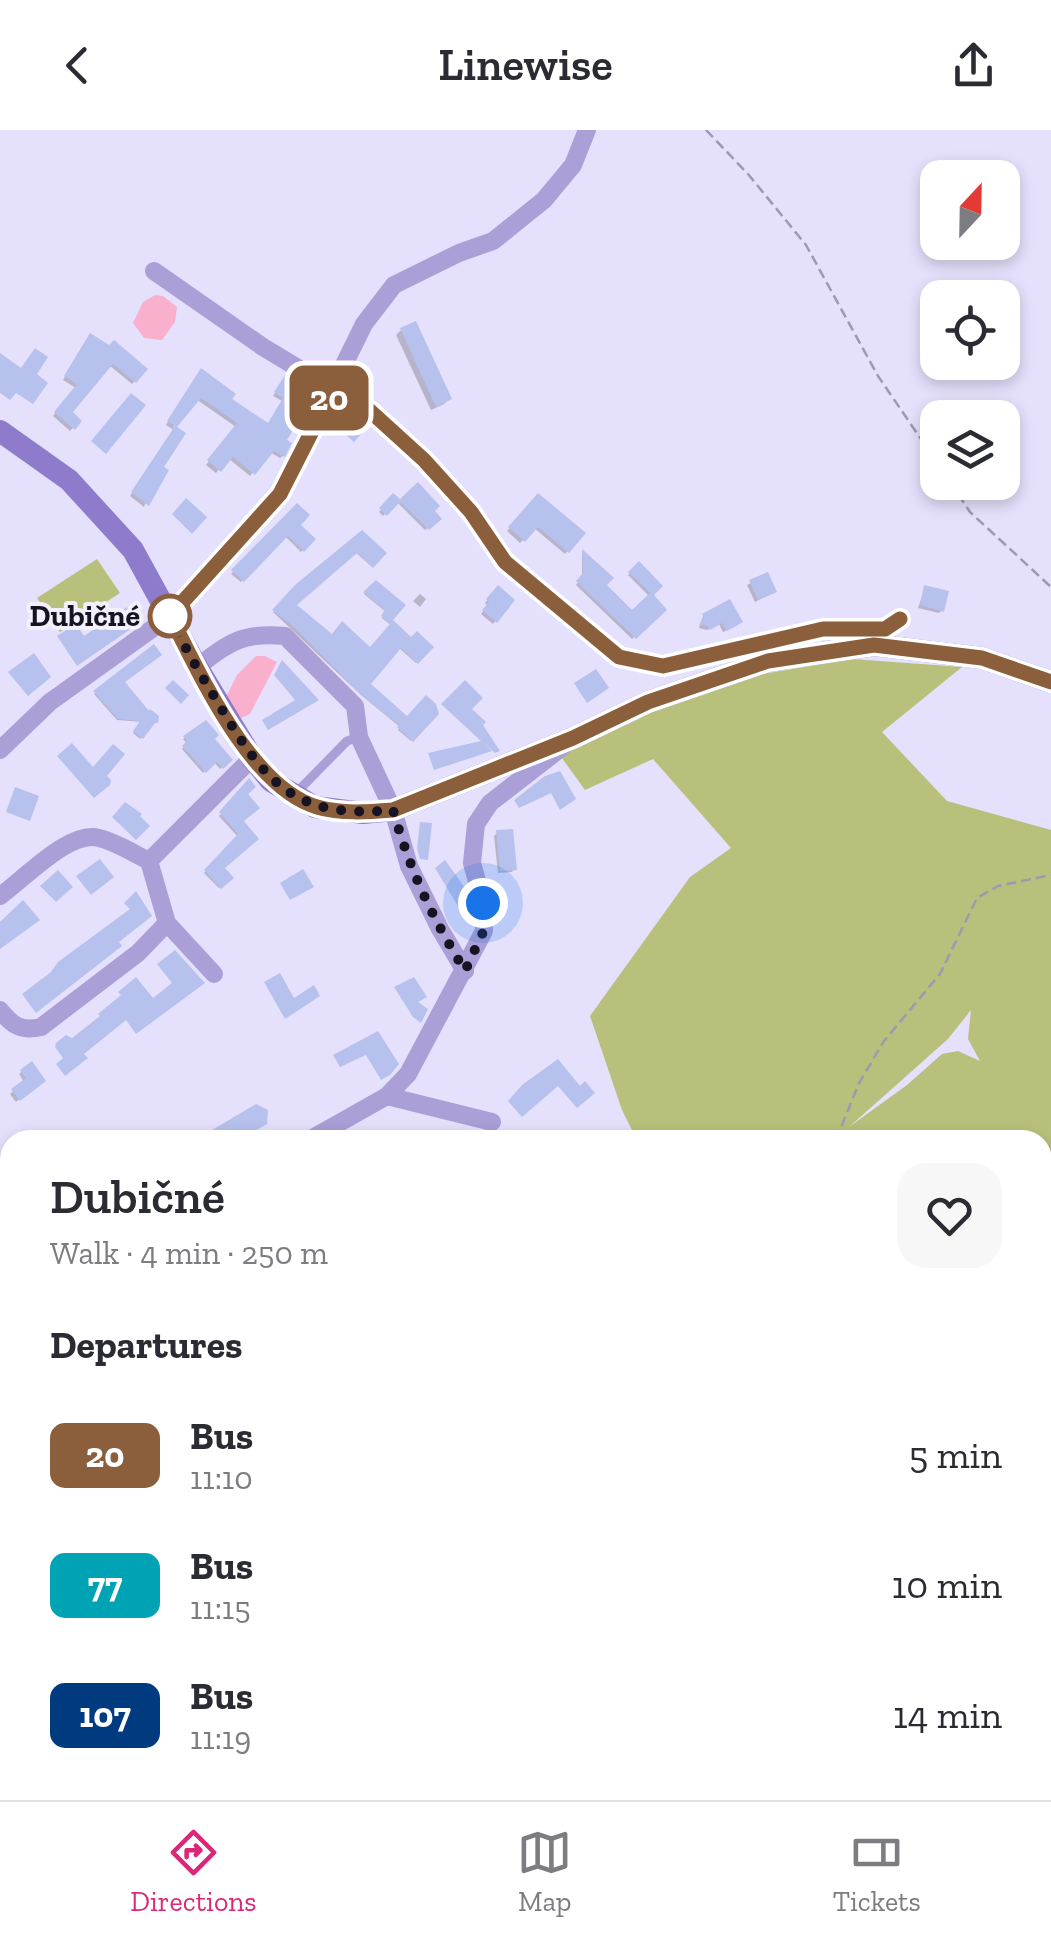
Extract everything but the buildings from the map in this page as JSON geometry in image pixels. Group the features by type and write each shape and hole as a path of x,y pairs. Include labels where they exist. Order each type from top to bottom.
{"street":[{"path":"0,750 50,702 170,616 280,494 364,324 394,285 459,253 493,242 544,200 574,165 587,130"},
{"path":"154,271 263,348 369,410 424,460 471,512 505,562 619,657 663,666 823,629 885,629 900,619"},
{"path":"0,431 69,480 133,550 196,667 252,758 272,782 315,806 363,813 393,810 573,738 648,702 768,661 874,645 982,658 1051,682"},
{"path":"196,667 232,640 256,634 286,636 355,706 359,737 393,810 409,866 465,971"},
{"path":"663,666 674,694"},
{"path":"327,1130 387,1096 408,1074 484,930 483,903 472,863 476,824 490,803 573,738"},
{"path":"149,861 252,758"},
{"path":"0,896 79,838 96,836 149,861 167,923 214,974"},
{"path":"0,1010 12,1024 28,1030 41,1028 138,952 167,923"},
{"path":"387,1096 492,1122"}],"lane":[{"path":"294,794 348,741 359,737"}],"path":[{"path":"706,130 806,245 878,376 920,438"},
{"path":"962,500 1051,587"},
{"path":"840,1130 859,1082 884,1041 940,974 977,898 998,886 1051,875"}],"green space":[{"path":"97,559 120,593 60,632 37,598"},
{"path":"852,659 962,667 882,732 947,801 1051,830 1051,1130 632,1130 590,1016 690,877 731,848 653,759 585,790 559,754 643,714 756,675","holes":["971,1010 968,1039 980,1061 958,1051 942,1054 849,1127 948,1039"]}],"shaded area":[{"path":"155,295 177,307 175,322 162,340 144,338 133,323 143,302"},
{"path":"256,656 277,662 250,714 241,718 227,695 237,675"}],"bus line":[{"name":"20","path":"900,619 885,629 823,629 663,666 619,657 505,562 471,512 424,460 369,410 334,388 280,494 170,616 196,667 252,758 272,782 315,806 363,813 393,810 573,738 648,702 768,661 874,645 982,658 1051,682"}],"place":[{"name":"Dubičné","path":"170,616"}],"route":[{"path":"170,616 196,667 252,758 272,782 315,806 363,813 393,810 409,866 465,971 484,930 483,903"}]}
